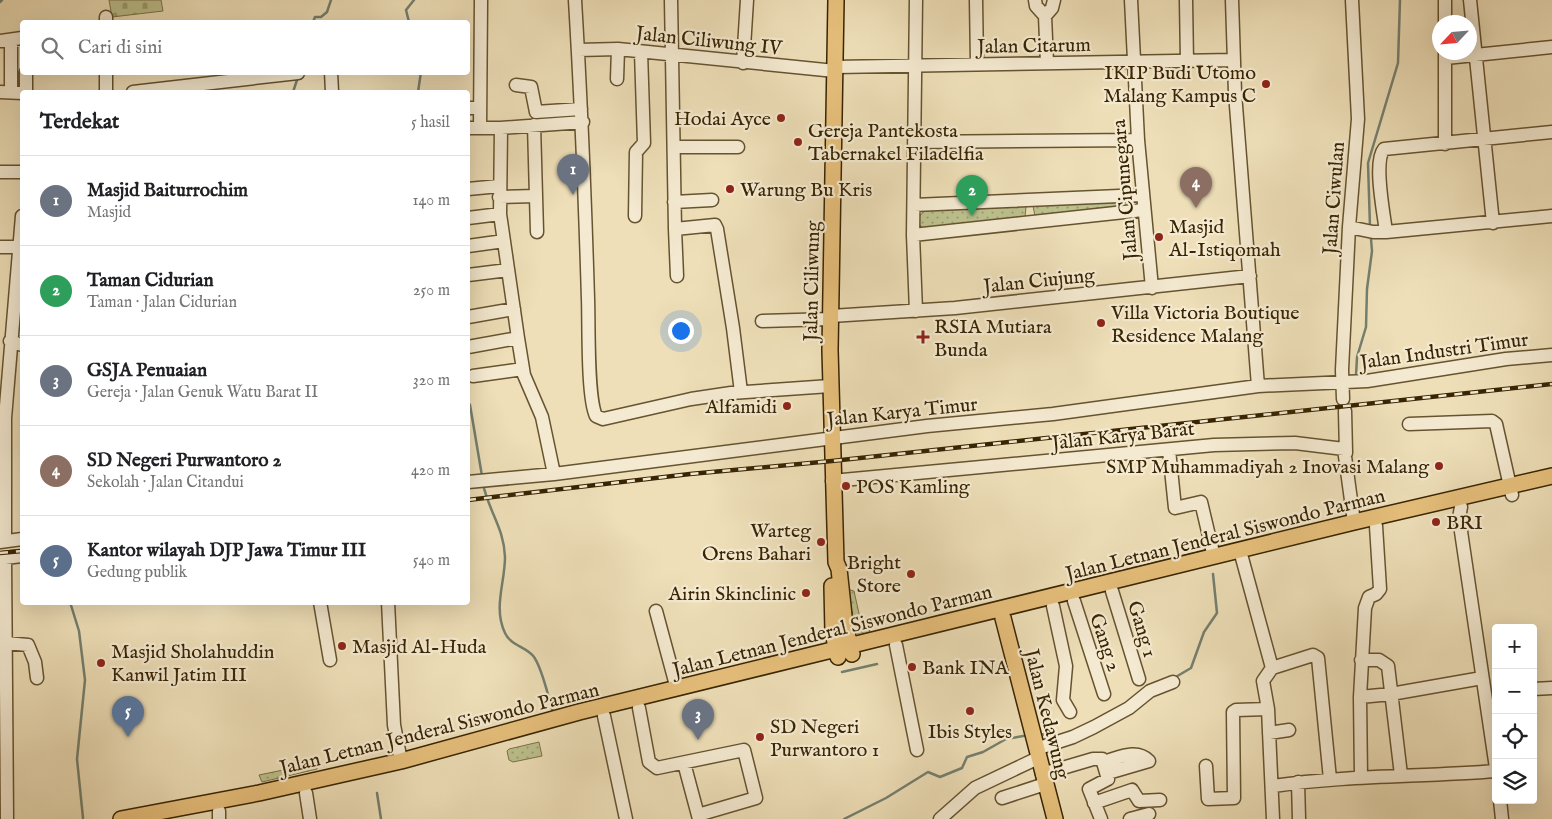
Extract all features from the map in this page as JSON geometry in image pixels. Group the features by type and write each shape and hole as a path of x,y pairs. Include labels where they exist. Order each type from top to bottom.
{"main road":[{"name":"Jalan Ciliwung","path":"836,0 830,386 836,562 831,568 833,633 844,652"},
{"name":"Jalan Letnan Jenderal Siswondo Parman","path":"490,742 639,708 844,652 1354,522 1551,482"},
{"name":"Jalan Letnan Jenderal Siswondo Parman","path":"177,819 219,815 306,793 677,689 844,652 896,645 1242,558 1461,507 1511,490"},
{"name":"Jalan Kedawung","path":"1003,618 1055,819"},
{"name":"Jalan Letnan Jenderal Siswondo Parman","path":"121,819 258,793 401,761 430,758"}],"street":[{"path":"481,0 474,128 583,122"},
{"path":"575,0 583,122 590,350 596,416 603,419 691,399 741,392 830,386"},
{"path":"671,0 677,276"},
{"path":"743,63 747,0"},
{"path":"916,0 913,235 916,311"},
{"path":"976,0 977,64"},
{"path":"1035,0 1036,6 1045,16 1047,63"},
{"path":"1045,16 1052,8 1054,0"},
{"name":"Jalan Cipunegara","path":"1131,0 1133,63 1143,210 1152,288"},
{"path":"1186,0 1187,62"},
{"path":"1232,0 1233,60 1258,386"},
{"name":"Jalan Ciwulan","path":"1346,453 1344,405 1352,381 1349,227 1358,119 1352,0"},
{"path":"1445,0 1445,15"},
{"path":"1470,0 1471,15"},
{"path":"11,40 15,92"},
{"path":"1477,56 1552,47"},
{"path":"617,79 618,49"},
{"name":"Jalan Ciliwung IV","path":"578,50 618,49 743,63 836,69"},
{"path":"635,216 636,152 644,143 642,52"},
{"name":"Jalan Citarum","path":"836,69 915,65 1233,60"},
{"path":"1445,144 1446,60"},
{"path":"1474,60 1493,223"},
{"path":"15,92 24,75"},
{"path":"106,75 106,90"},
{"path":"151,90 281,75"},
{"path":"331,75 332,90"},
{"path":"516,85 531,87 536,112 581,109"},
{"path":"534,125 534,196 537,232"},
{"path":"501,128 500,214 518,338 523,369 542,417 554,474"},
{"path":"1386,232 1379,169 1380,154 1388,148 1445,144 1552,132"},
{"path":"914,142 1138,140"},
{"path":"674,148 738,147"},
{"path":"0,172 20,172"},
{"path":"470,189 534,196"},
{"path":"914,205 1142,195"},
{"path":"1029,199 1031,220"},
{"path":"674,202 712,200"},
{"path":"913,235 1031,220 1143,210"},
{"path":"470,218 500,214"},
{"path":"1349,227 1373,232 1386,232 1552,216"},
{"path":"675,229 715,226 717,229 741,392"},
{"path":"20,237 16,343 2,418 3,541 20,538"},
{"path":"470,246 504,241"},
{"path":"0,246 19,247"},
{"path":"470,275 508,270"},
{"name":"Jalan Ciujung","path":"762,321 916,311 1152,288 1250,276"},
{"path":"470,317 514,309"},
{"path":"470,347 518,338"},
{"name":"Jalan Industri Timur","path":"1352,381 1506,359 1552,355"},
{"path":"473,376 523,369"},
{"name":"Jalan Karya Timur","path":"472,481 554,474 832,438 1053,414 1258,386 1352,381"},
{"path":"1409,424 1492,421 1496,424 1511,490"},
{"name":"Jalan Karya Barat","path":"832,481 1214,445 1295,443 1341,448 1346,453"},
{"path":"1168,450 1175,508 1201,502 1214,557"},
{"path":"1346,453 1354,522"},
{"path":"1461,507 1459,518 1482,678 1490,693 1495,759"},
{"path":"1362,777 1360,696 1366,602 1380,588 1376,526"},
{"path":"7,819 4,648 5,558 20,556"},
{"path":"1242,558 1272,668"},
{"name":"Gang 1","path":"1112,591 1139,679"},
{"name":"Gang 2","path":"1074,601 1104,694"},
{"path":"321,605 330,660"},
{"path":"388,605 394,726 401,761"},
{"path":"1053,606 1066,666 1063,700 1070,712"},
{"path":"656,611 677,689"},
{"path":"4,648 28,645 35,662 37,678"},
{"path":"896,645 917,750"},
{"path":"1273,819 1268,709 1263,680 1272,668 1307,656 1313,655 1318,658 1330,779"},
{"path":"1362,660 1375,659 1388,666 1401,775"},
{"path":"1360,696 1391,694 1482,678"},
{"path":"940,819 975,788 1035,744 1087,731 1129,708 1150,691 1173,682"},
{"path":"1537,689 1552,688"},
{"path":"639,708 649,762 657,768 744,750 756,798 698,817 684,763"},
{"path":"1206,766 1208,799 1234,798 1233,712 1236,710 1268,709"},
{"path":"604,716 626,819"},
{"path":"1269,733 1289,730"},
{"path":"1002,798 1019,797 1044,779 1098,758 1106,768 1107,780 1089,787 1099,818"},
{"path":"1273,786 1330,779 1401,775 1434,776 1492,771"},
{"path":"1298,782 1299,819"},
{"path":"1094,803 1132,790 1139,801 1160,800"},
{"path":"306,793 310,819"},
{"path":"1500,804 1502,819"},
{"path":"1130,819 1149,814"}],"green space":[{"path":"109,0 161,0 163,11 112,17"},
{"path":"1137,200 1136,205 1035,216 1033,206"},
{"path":"1023,204 1026,207 1025,217 924,229 919,224 919,217 924,211"},
{"path":"847,589 854,591 860,618 867,620 870,632 866,637 856,633"},
{"path":"539,742 542,756 513,762 509,760 507,751 509,749"},
{"path":"317,763 317,769 262,782 259,775"}],"waterway":[{"path":"314,20 315,17 321,17 327,12 331,0"},
{"path":"408,20 406,10 414,0"},
{"path":"1370,227 1368,163 1398,63 1400,0"},
{"path":"418,90 421,75"},
{"path":"294,90 298,77"},
{"path":"1356,376 1357,357 1366,327 1367,289 1372,251 1371,239"},
{"path":"470,405 482,476"},
{"path":"483,484 504,547 505,567 500,595 502,624 505,633 511,641 531,654 537,662 553,712"},
{"path":"1174,678 1191,668 1204,632 1217,613 1213,574"},
{"path":"71,605 79,631 85,680 77,759 83,818"},
{"path":"842,672 877,664"},
{"path":"1039,734 1058,736"},
{"path":"844,819 886,798 928,772 940,777 962,768 967,757 983,752 1006,739 1029,735"},
{"path":"377,793 381,819"}],"railway":[{"path":"470,500 690,474 832,461 1552,384"},
{"path":"0,553 20,551"}],"place":[{"name":"IKIP Budi Utomo Malang Kampus C","path":"1266,84"},
{"name":"Hodai Ayce","path":"781,118"},
{"name":"Gereja Pantekosta Tabernakel Filadelfia","path":"798,142"},
{"name":"Warung Bu Kris","path":"730,189"},
{"name":"Masjid Baiturrochim","path":"573,195"},
{"name":"SD Negeri Purwantoro 2","path":"1196,208"},
{"name":"Taman Cidurian","path":"972,216"},
{"name":"Masjid Al-Istiqomah","path":"1159,237"},
{"name":"Villa Victoria Boutique Residence Malang","path":"1101,323"},
{"name":"RSIA Mutiara Bunda","path":"923,337"},
{"name":"Alfamidi","path":"787,406"},
{"name":"SMP Muhammadiyah 2 Inovasi Malang","path":"1439,466"},
{"name":"POS Kamling","path":"846,486"},
{"name":"BRI","path":"1436,522"},
{"name":"Warteg Orens Bahari","path":"821,542"},
{"name":"Bright Store","path":"911,574"},
{"name":"Airin Skinclinic","path":"806,593"},
{"name":"Masjid Al-Huda","path":"342,646"},
{"name":"Masjid Sholahuddin Kanwil Jatim III","path":"101,663"},
{"name":"Bank INA","path":"912,667"},
{"name":"Ibis Styles","path":"970,711"},
{"name":"Kantor wilayah DJP Jawa Timur III","path":"128,737"},
{"name":"SD Negeri Purwantoro 1","path":"760,737"},
{"name":"GSJA Penuaian","path":"698,740"}]}
